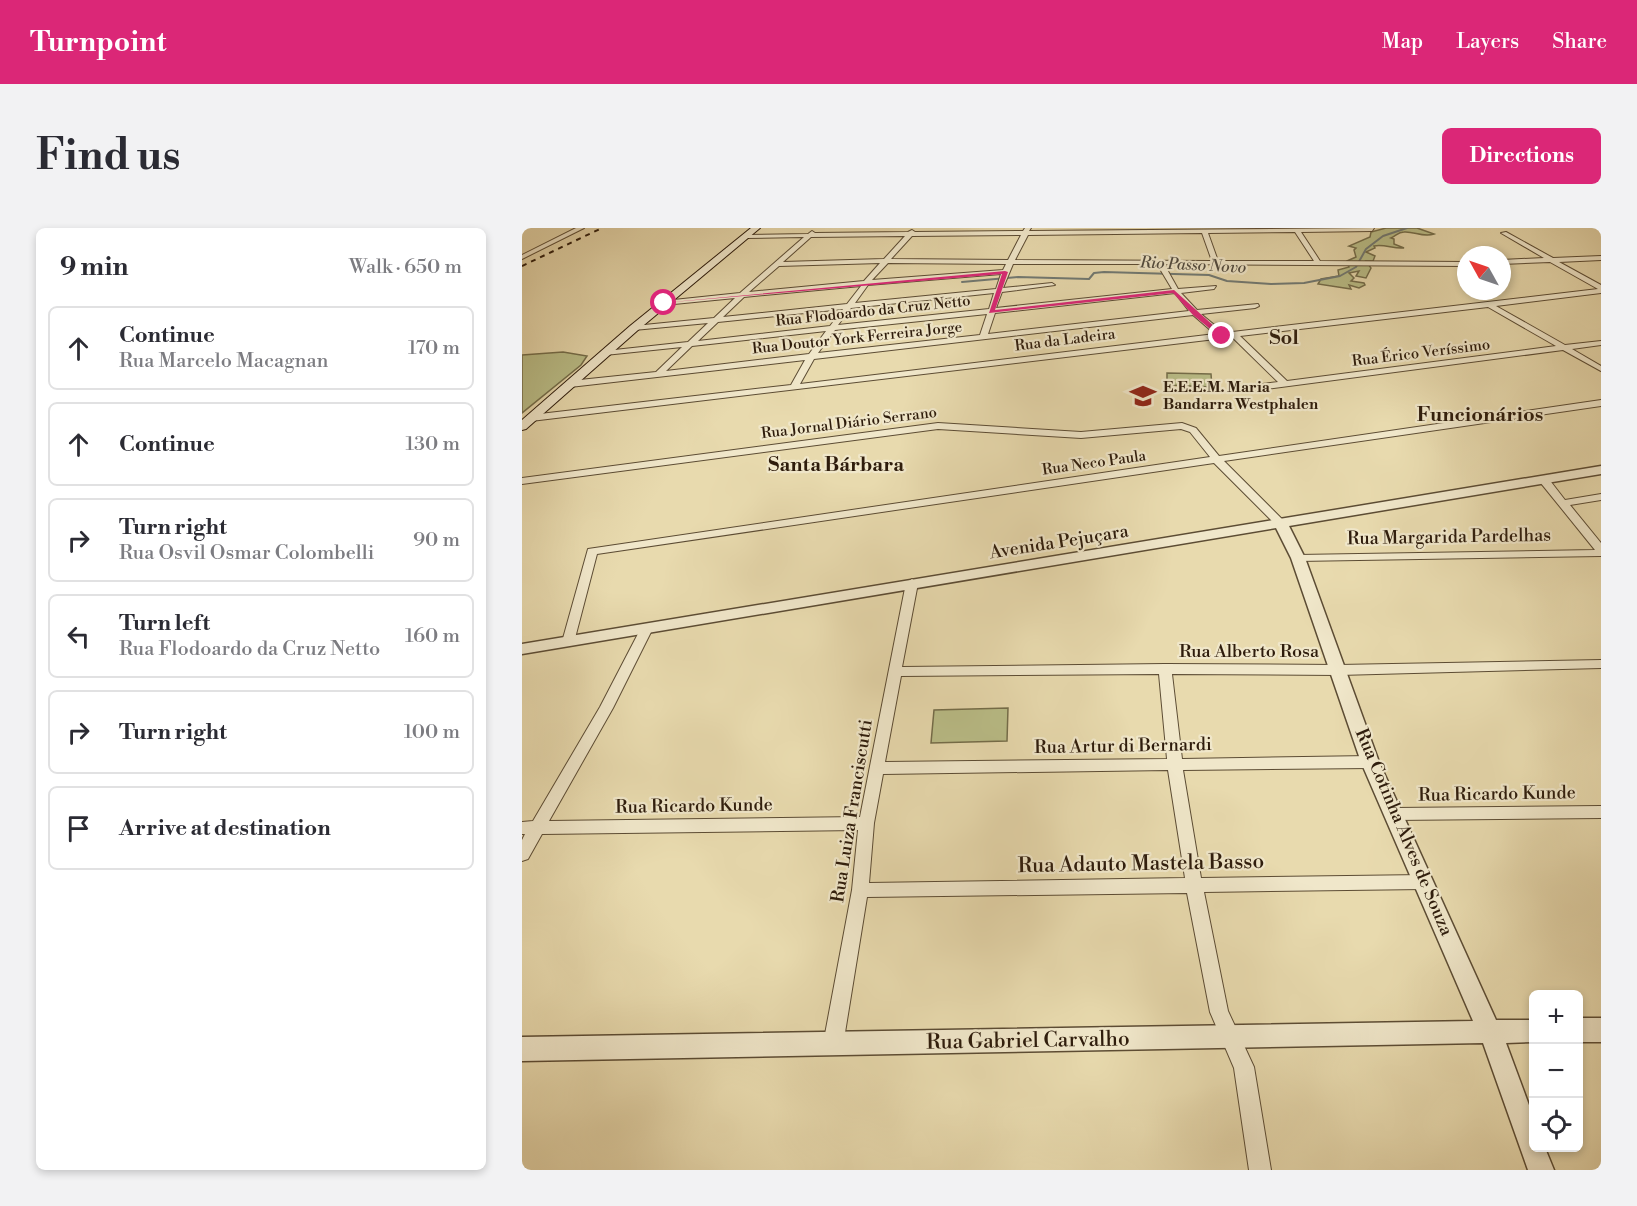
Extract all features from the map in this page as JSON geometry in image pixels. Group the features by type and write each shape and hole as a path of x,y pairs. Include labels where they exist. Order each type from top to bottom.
{"main road":[{"path":"522,426 634,328 756,228"}],"street":[{"path":"522,257 581,228"},
{"path":"658,374 775,264 819,228"},
{"path":"1296,229 1318,262"},
{"path":"747,236 913,231 1372,229"},
{"path":"983,337 1005,272 1027,230"},
{"path":"1204,230 1216,263"},
{"path":"794,386 811,357 866,283 913,231"},
{"path":"1504,233 1601,289"},
{"path":"1511,262 1601,258"},
{"path":"775,264 884,261 1457,264"},
{"path":"1160,263 1174,292 1195,314 1222,336"},
{"path":"664,303 1005,272"},
{"path":"634,328 1052,285"},
{"name":"Rua Flodoardo da Cruz Netto","path":"605,353 991,312 1114,311 1174,292 1214,287"},
{"name":"Rua da Ladeira","path":"531,418 1490,305 1601,289"},
{"path":"1490,305 1601,369"},
{"name":"Rua Doutor York Ferreira Jorge","path":"570,384 1053,330 1114,311 1195,314 1255,306"},
{"path":"1053,330 1058,338"},
{"path":"1233,334 1285,384"},
{"name":"Rua Érico Veríssimo","path":"1243,389 1601,343"},
{"path":"1063,345 1069,353"},
{"name":"Rua Neco Paula","path":"568,642 592,551 1601,403"},
{"name":"Rua Jornal Diário Serrano","path":"522,481 938,426 1081,435 1182,426"},
{"name":"Rua Cotinha Alves de Souza","path":"1182,426 1193,430 1217,460 1281,524 1298,558 1370,762 1490,1032 1541,1170"},
{"name":"Avenida Pejuçara","path":"522,649 1601,470"},
{"path":"1544,480 1601,552"},
{"path":"1563,503 1601,497"},
{"name":"Rua Margarida Pardelhas","path":"1298,558 1601,552"},
{"name":"Rua Luiza Franciscutti","path":"833,1045 860,890 866,822 912,583"},
{"path":"522,854 529,828 606,708 647,628"},
{"name":"Rua Alberto Rosa","path":"896,672 1339,670 1601,664"},
{"path":"1165,669 1175,765 1194,886 1219,1012 1244,1067 1260,1170"},
{"name":"Rua Artur di Bernardi","path":"876,768 1370,762"},
{"name":"Rua Ricardo Kunde","path":"1394,814 1601,812"},
{"name":"Rua Ricardo Kunde","path":"529,828 866,822"},
{"name":"Rua Adauto Mastela Basso","path":"860,890 1424,882"},
{"path":"1583,1030 1601,1030"},
{"name":"Rua Gabriel Carvalho","path":"522,1050 1529,1031"}],"green space":[{"path":"1386,228 1417,228 1434,234 1402,232 1391,238 1394,239 1394,244 1404,248 1374,246 1375,248 1366,252 1375,256 1373,261 1366,261 1371,268 1366,278 1356,276 1359,271 1349,273 1354,278 1351,281 1364,283 1365,285 1359,288 1349,285 1351,289 1318,284 1321,279 1339,276 1338,270 1349,267 1347,261 1356,257 1354,250 1356,248 1349,246 1370,237 1371,232"},
{"path":"563,352 587,356 581,365 522,413 522,355"},
{"path":"1167,373 1211,374 1212,387 1167,385"},
{"path":"1008,708 1007,741 931,743 934,710"}],"waterway":[{"name":"Rio Passo Novo","path":"962,282 1018,277 1089,279 1094,273 1104,272 1209,275 1227,281 1271,284 1304,283 1340,276 1356,267 1366,249 1383,236 1407,228"}],"railway":[{"path":"522,266 602,228"}],"place":[{"name":"E.E.E.M. Maria Bandarra Westphalen","path":"1143,396"}],"district":[{"name":"Sol","path":"1284,338"},
{"name":"Funcionários","path":"1480,415"},
{"name":"Santa Bárbara","path":"836,465"}],"route":[{"path":"664,303 1005,272 991,312 1174,292 1195,314 1222,336"}]}
